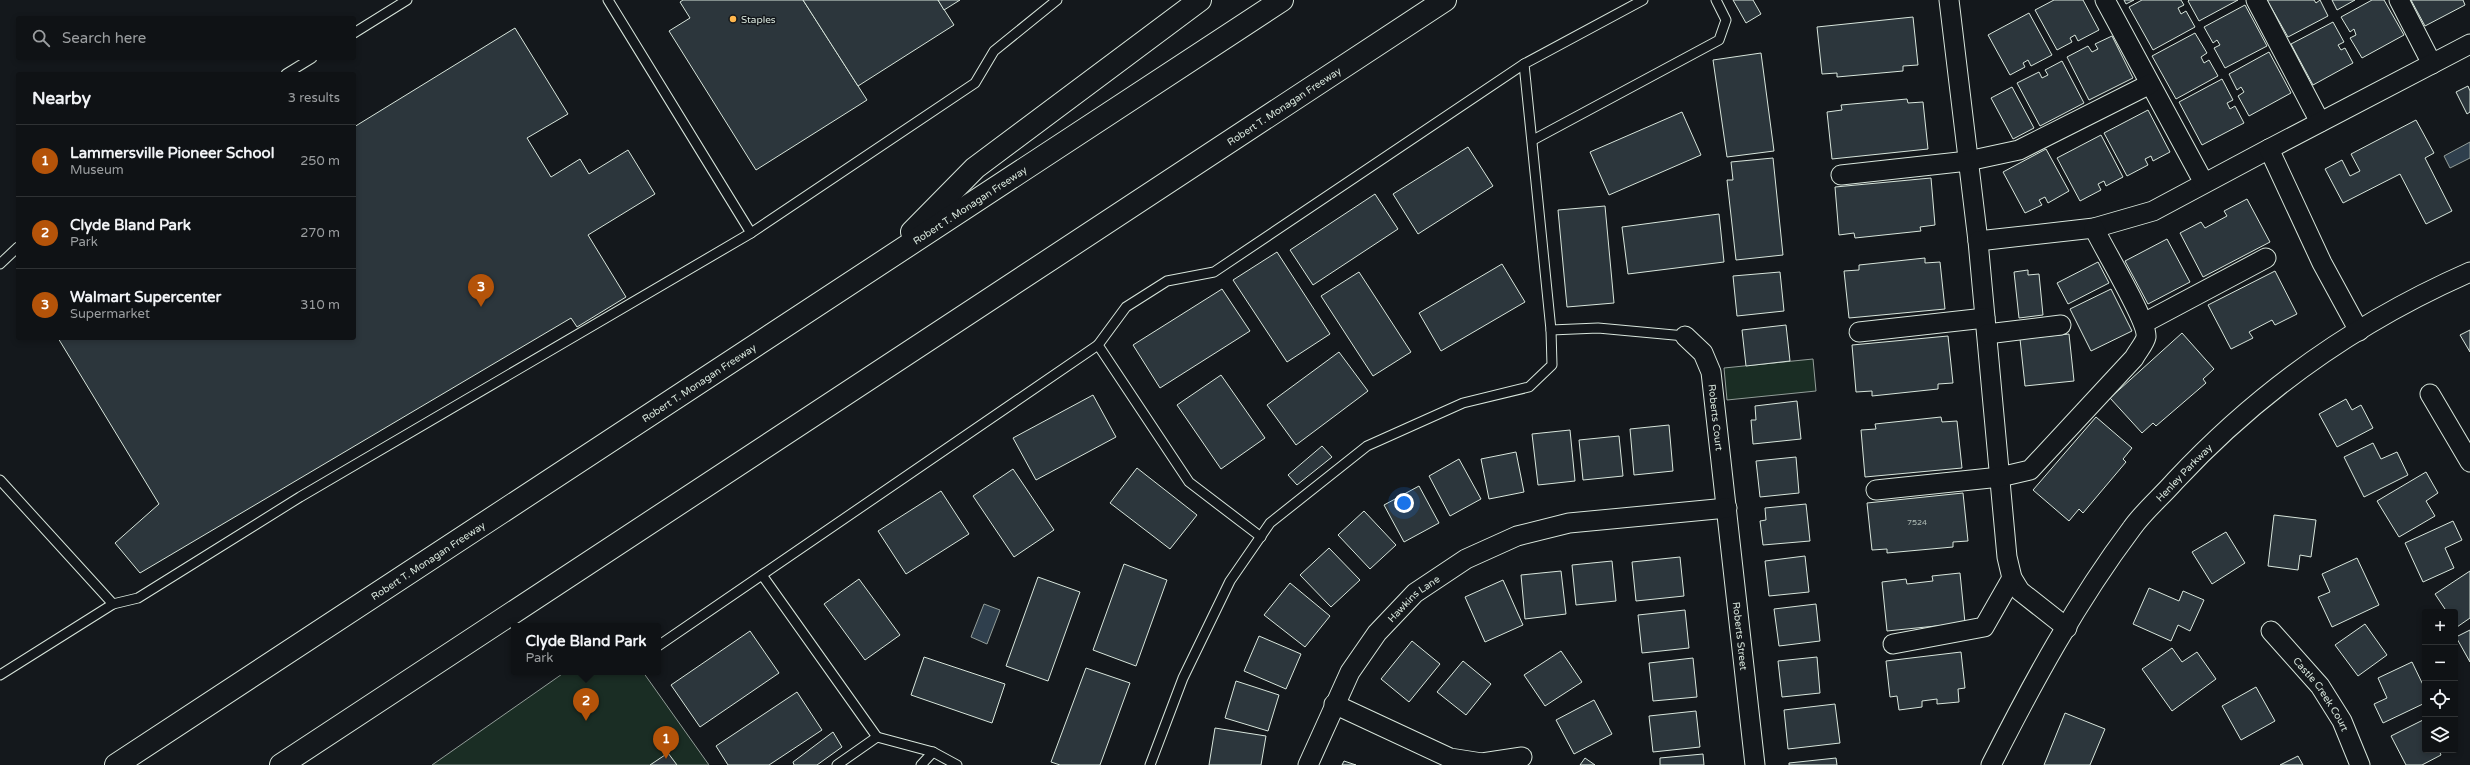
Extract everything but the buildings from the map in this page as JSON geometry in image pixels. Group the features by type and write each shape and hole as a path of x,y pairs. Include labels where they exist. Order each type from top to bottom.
{"highway":[{"path":"879,264 975,168 1200,0"},
{"name":"Robert T. Monagan Freeway","path":"116,765 1282,0"},
{"name":"Robert T. Monagan Freeway","path":"281,765 1437,6 1455,0"}],"street":[{"path":"1949,0 1978,241 2007,557 2012,578 2020,591 2067,628"},
{"path":"2105,0 2204,183"},
{"path":"2256,0 2320,122"},
{"path":"2398,0 2432,64"},
{"path":"1978,241 2094,228 2153,211 2470,44"},
{"path":"1841,175 1968,161 2019,150 2150,84"},
{"path":"2269,149 2322,263 2359,331"},
{"path":"1876,490 2000,477 2030,470 2134,358 2146,337 2144,323 2103,248 2094,228"},
{"path":"2144,323 2266,258"},
{"name":"Henley Parkway","path":"1991,765 2024,700 2067,628 2132,527 2211,443 2274,388 2359,331 2432,289 2470,272"},
{"path":"1859,332 1986,326 2061,325"},
{"name":"Roberts Court","path":"1685,336 1703,353 1711,372 1727,508"},
{"path":"2430,394 2470,462"},
{"name":"Hawkins Lane","path":"1308,765 1334,704 1350,672 1377,633 1415,593 1466,559 1517,536 1569,523 1727,508"},
{"name":"Roberts Street","path":"1727,508 1755,765"},
{"path":"1893,644 1984,628 2012,578"},
{"name":"Castle Creek Court","path":"2271,631 2320,686 2342,721 2360,765"},
{"path":"1334,704 1450,758 1482,763 1522,757"}],"lane":[{"path":"356,32 407,0"},
{"path":"608,0 751,233"},
{"path":"0,675 114,604 138,598 300,497 751,233 975,83 994,51 1057,0"},
{"path":"661,644 1098,345 1126,307 1167,282 1214,272 1524,64 1643,0"},
{"path":"1533,140 1719,40 1726,20 1716,0"},
{"path":"289,72 309,60"},
{"path":"1150,765 1183,678 1230,581 1270,523 1367,446 1463,403 1529,387 1552,365 1551,330 1533,140 1524,64"},
{"path":"0,264 16,249"},
{"path":"1551,330 1598,328 1685,336"},
{"path":"1098,345 1189,482 1261,537"},
{"path":"0,480 114,604"},
{"path":"762,575 877,737 933,752 957,765"},
{"path":"837,765 877,737"},
{"path":"921,765 933,752"},
{"path":"930,765 933,752"}],"green space":[{"path":"1813,359 1816,391 1727,400 1724,368"},
{"path":"561,675 645,675 709,765 432,765"}],"water":[{"path":"2470,142 2470,158 2450,168 2444,156"},
{"path":"984,604 1000,610 987,644 971,637"}],"place":[{"name":"Staples","path":"733,19"},
{"name":"Walmart Supercenter","path":"481,307"},
{"name":"Clyde Bland Park","path":"586,721"},
{"name":"Lammersville Pioneer School","path":"666,759"}]}
